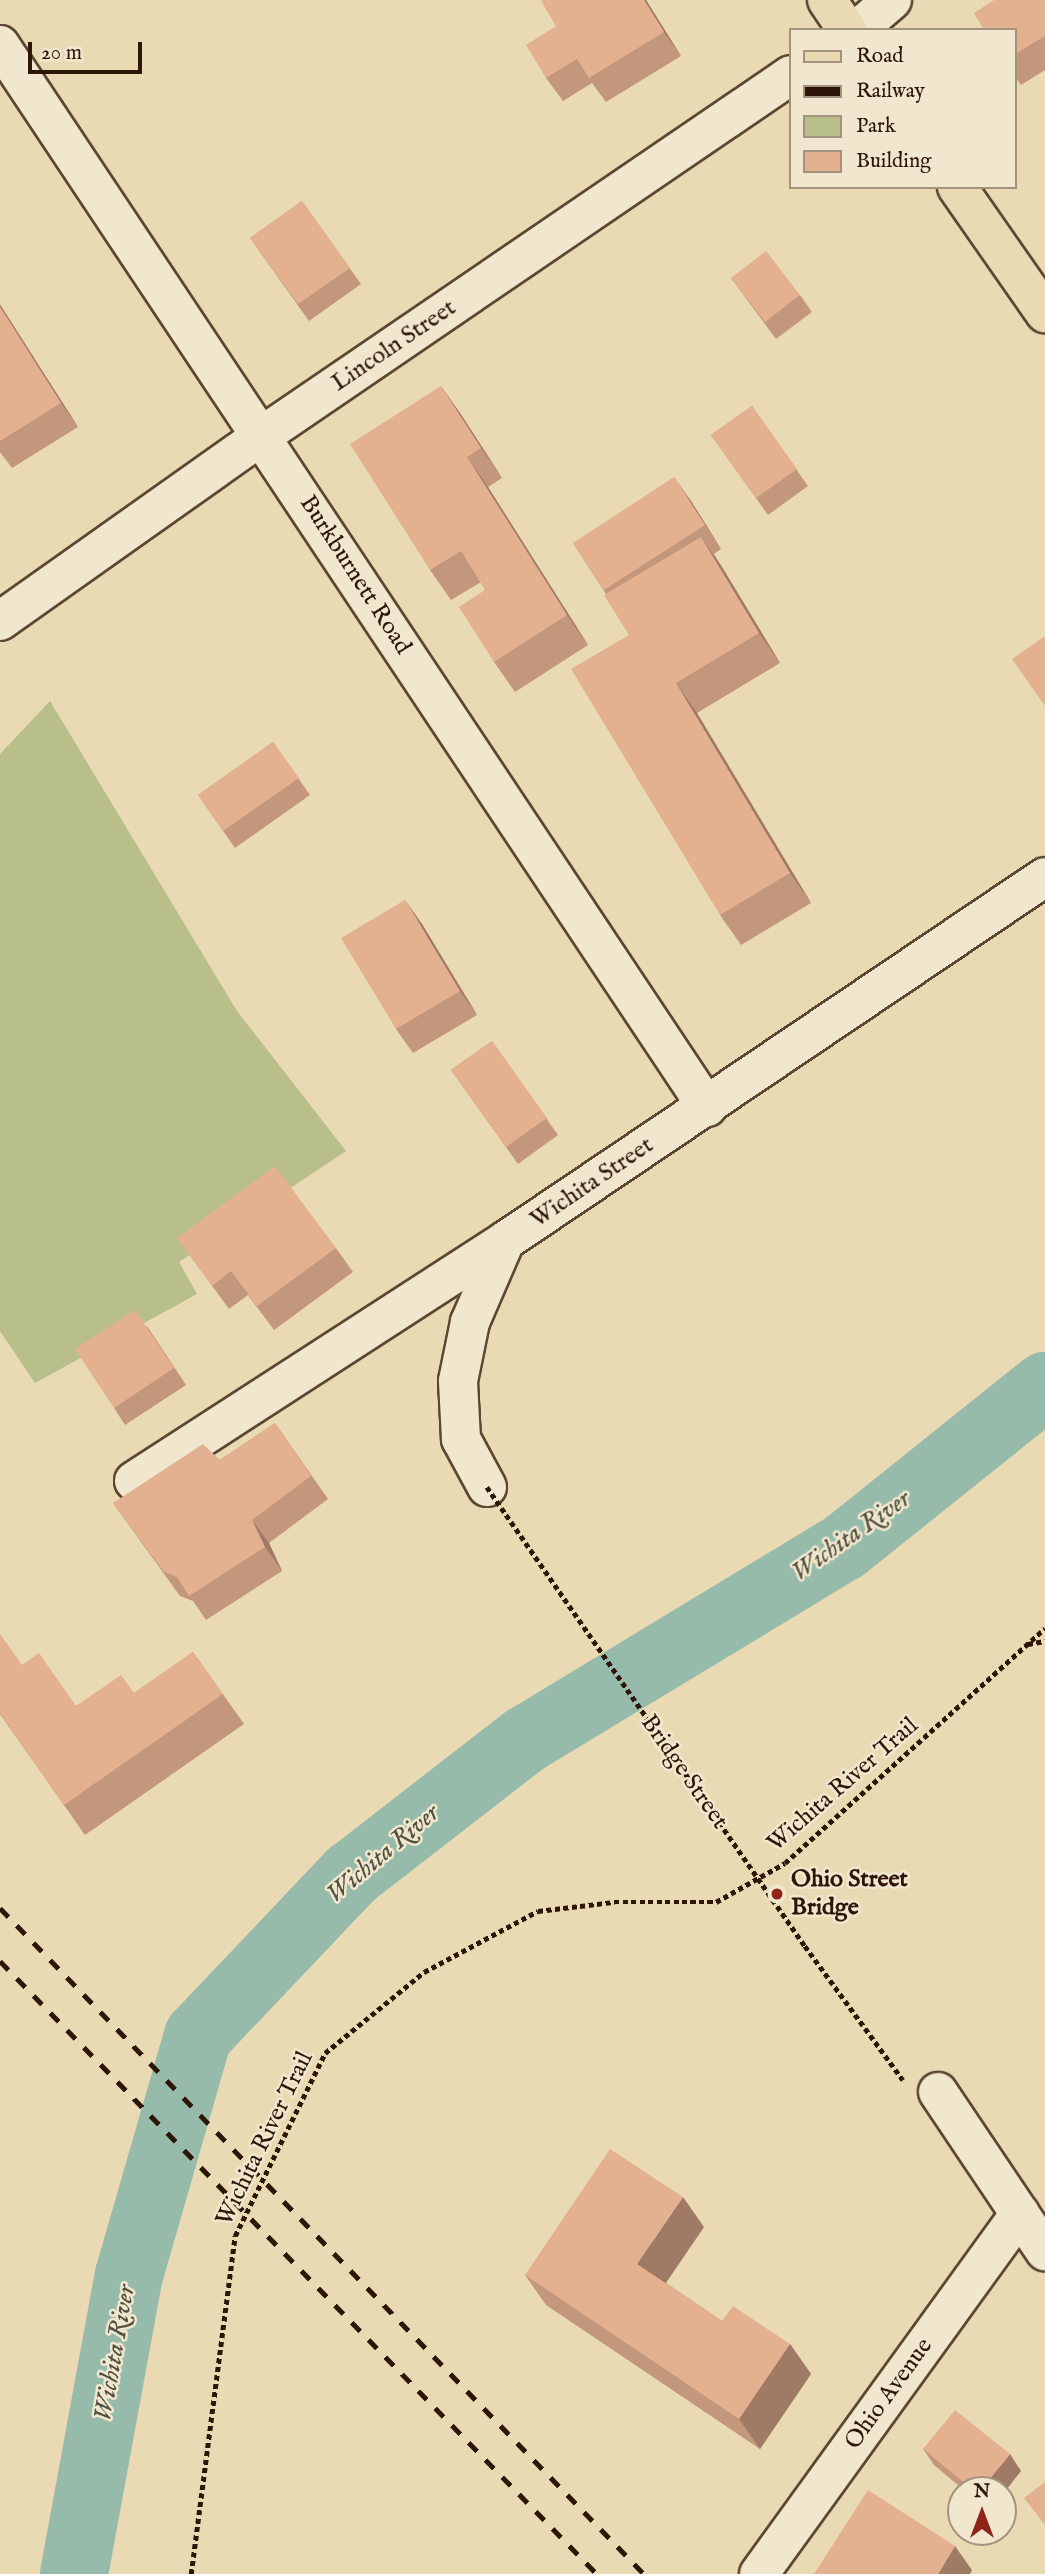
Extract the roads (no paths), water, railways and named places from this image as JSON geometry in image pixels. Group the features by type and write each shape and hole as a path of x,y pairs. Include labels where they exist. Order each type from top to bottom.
{"main road":[{"path":"827,0 846,28"},
{"path":"958,189 1045,313"}],"street":[{"path":"859,28 892,0"},
{"name":"Burkburnett Road","path":"0,45 263,435 707,1107"},
{"name":"Lincoln Street","path":"0,621 263,435 790,76"},
{"name":"Wichita Street","path":"134,1480 505,1241 1045,877"},
{"path":"486,1487 461,1439 458,1381 470,1322 505,1241"},
{"path":"938,2092 1045,2251"},
{"name":"Ohio Avenue","path":"759,2574 1020,2214"}],"waterway":[{"name":"Wichita River","path":"74,2574 129,2275 198,2036 352,1874 525,1740 844,1547 1045,1386"}],"railway":[{"path":"0,1908 644,2574"},
{"path":"0,1961 597,2574"}],"place":[{"name":"Ohio Street Bridge","path":"777,1894"}]}
